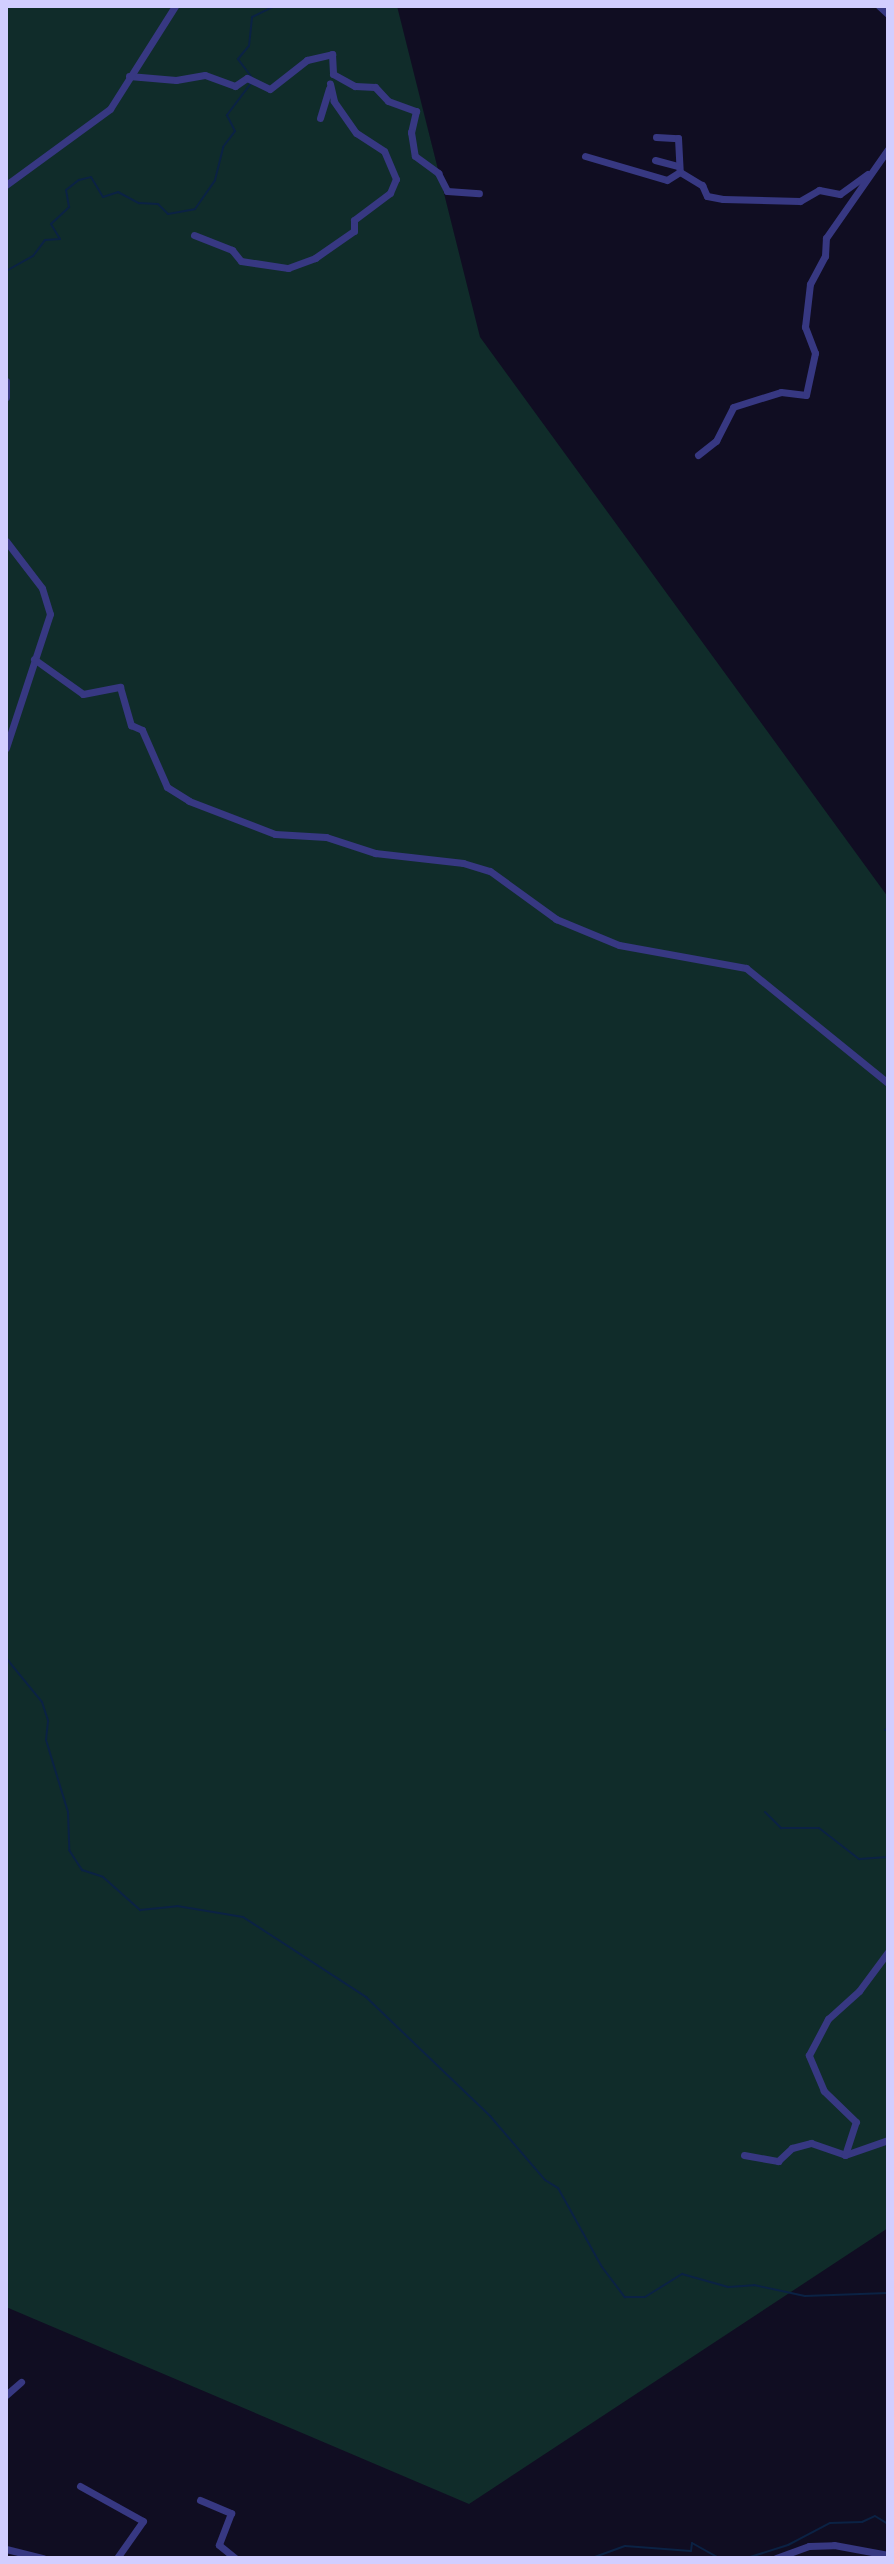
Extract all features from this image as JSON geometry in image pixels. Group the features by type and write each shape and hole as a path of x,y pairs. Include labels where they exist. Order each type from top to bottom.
{"street":[{"path":"6,185 110,109 175,6"},
{"path":"879,6 888,14"},
{"path":"129,76 176,80 205,75 235,86 247,78 270,89 307,60 332,54 333,74 320,118"},
{"path":"333,74 355,86 375,87 388,101 416,111 411,132 415,156 438,173 451,194 479,193"},
{"path":"194,235 232,250 241,261 288,268 315,258 354,231 354,220 390,193 396,179 384,151 356,133 334,101 330,83"},
{"path":"585,156 667,180 678,169 678,138 656,137"},
{"path":"698,455 716,441 733,407 781,392 806,395 815,353 805,327 810,284 825,256 826,238 888,149"},
{"path":"655,160 678,169 702,185 707,196 762,203 800,201 826,189 840,194 846,206"},
{"path":"840,194 872,170"},
{"path":"6,381 6,397"},
{"path":"6,541 48,598 49,622 34,659 22,711 6,748"},
{"path":"34,659 83,694 120,687 131,725 142,730 167,787 189,801 275,834 326,837 375,853 490,871 556,919 619,945 746,968 888,1083"},
{"path":"845,2155 856,2122 824,2091 809,2055 828,2019 859,1991 888,1952"},
{"path":"744,2155 778,2161 792,2148 811,2143 845,2155 888,2140"},
{"path":"6,2395 21,2382"},
{"path":"80,2486 143,2521 117,2558"},
{"path":"200,2500 231,2513 219,2545 235,2558"},
{"path":"776,2558 809,2546 834,2545 888,2555"},
{"path":"6,2549 43,2558"}],"green space":[{"path":"6,6 397,6 480,337 888,897 888,2228 469,2504 6,2307"}],"waterway":[{"path":"253,79 238,59 249,46 252,17 275,6"},
{"path":"6,271 33,256 45,240 60,239 51,224 69,207 66,190 79,180 91,177 103,197 118,192 139,203 158,204 168,214 195,209 215,180 223,147 235,131 227,115 250,84"},
{"path":"6,1658 42,1702 48,1721 46,1740 68,1812 69,1850 82,1870 103,1877 140,1910 177,1906 243,1917 366,1997 490,2116 545,2180 558,2188 602,2267 625,2297 645,2297 682,2274 728,2287 754,2285 805,2296 888,2293"},
{"path":"765,1812 781,1828 819,1828 859,1859 888,1857"},
{"path":"747,2558 788,2545 830,2523 862,2522 875,2516 888,2524"},
{"path":"592,2558 625,2546 691,2551 692,2543 719,2558"}]}
